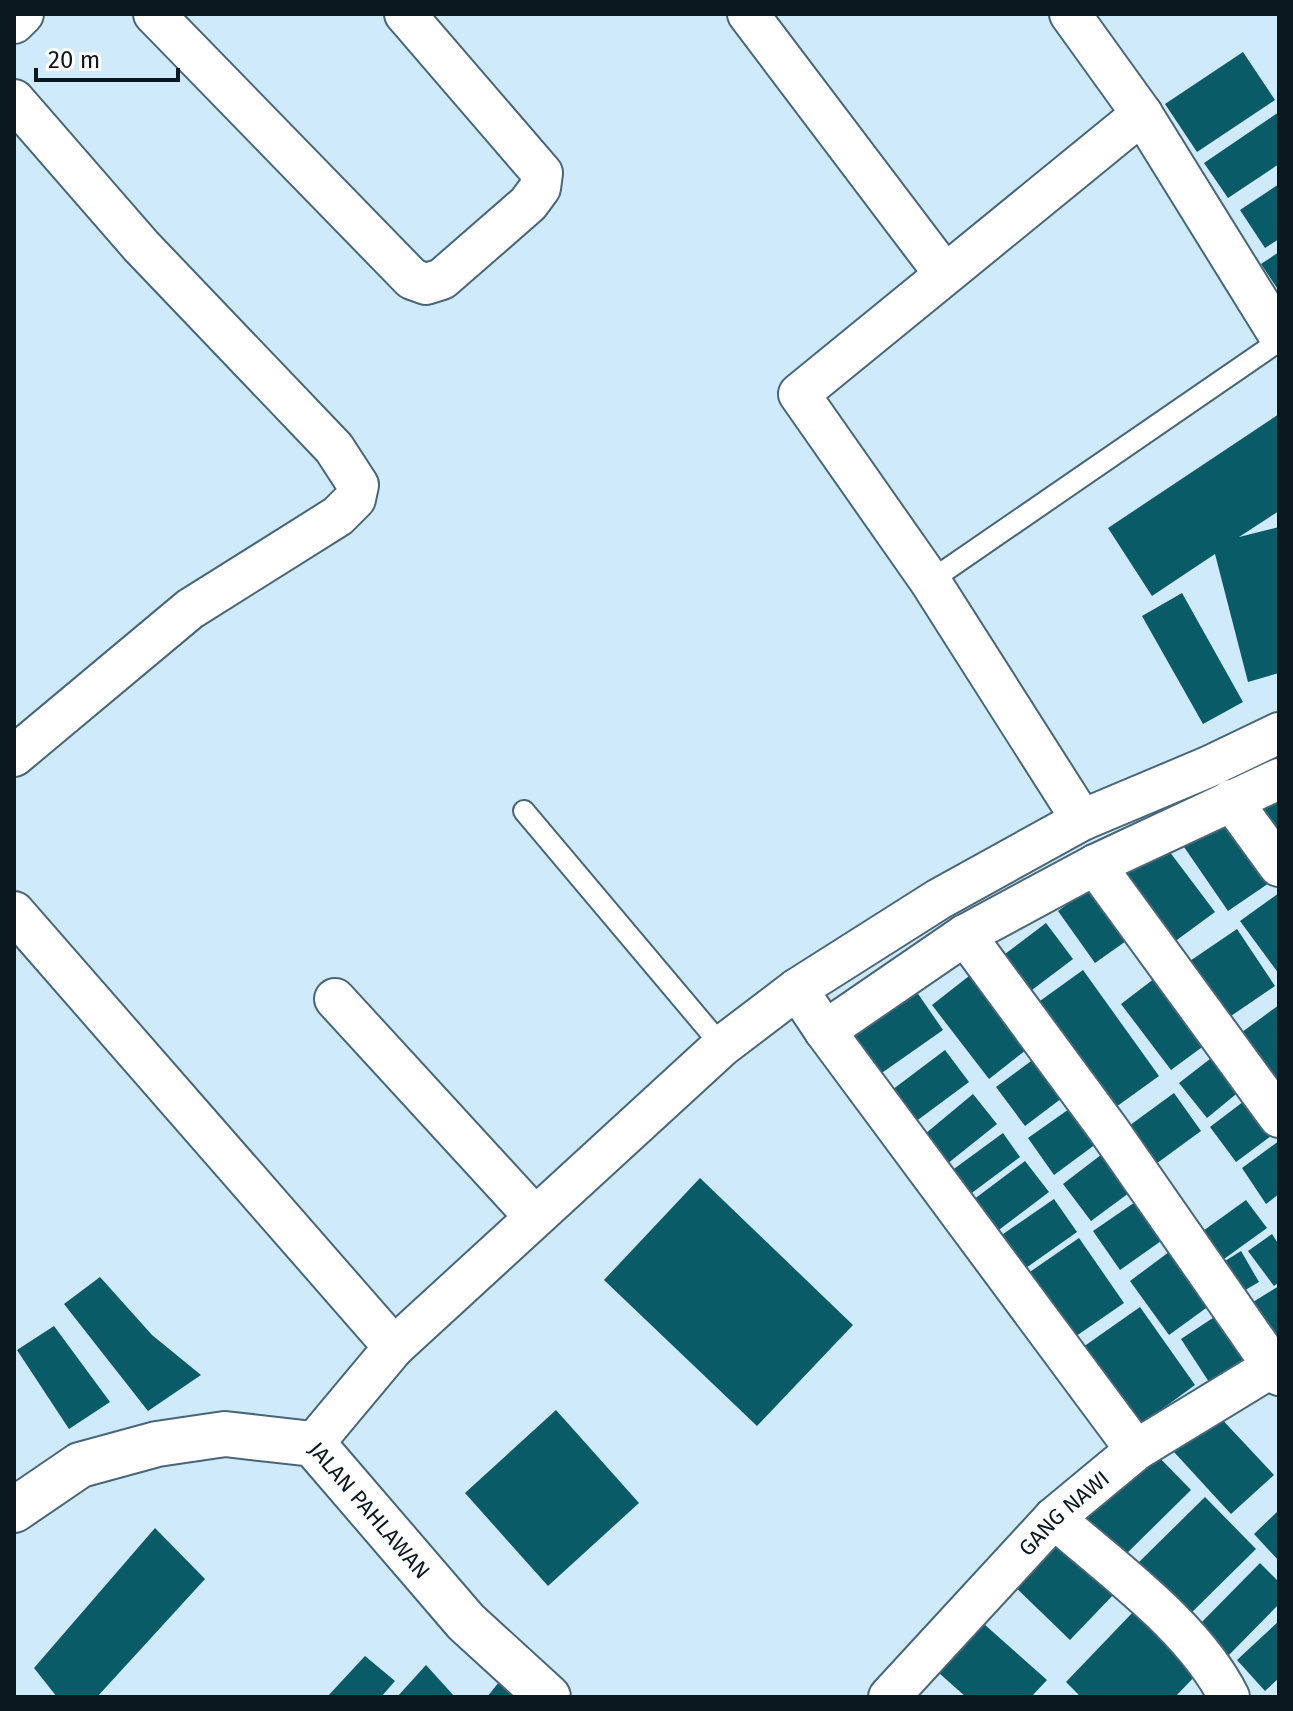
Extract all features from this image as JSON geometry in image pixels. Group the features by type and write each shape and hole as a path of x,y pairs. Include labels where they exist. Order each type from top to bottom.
{"street":[{"path":"154,14 412,279 426,284 442,279 528,204 540,188 542,173 405,14"},
{"path":"748,14 944,273"},
{"path":"1070,14 1142,114 1279,335"},
{"path":"14,100 141,246 334,448 358,485 355,499 338,516 190,609 14,756"},
{"path":"1082,820 930,581 799,394 1142,114"},
{"path":"313,1444 394,1347 722,1046 797,989 939,899 1082,820 1208,767 1279,733"},
{"path":"825,1031 965,935 1095,865 1279,779"},
{"path":"1231,800 1279,866"},
{"path":"1095,865 1279,1117"},
{"path":"14,912 394,1347"},
{"path":"965,935 1108,1129 1275,1371"},
{"path":"797,989 1136,1450"},
{"path":"335,999 535,1217"},
{"name":"GANG NAWI","path":"889,1697 1054,1518 1136,1450 1275,1371"},
{"name":"JALAN PAHLAWAN","path":"14,1510 80,1465 157,1444 225,1434 313,1444 466,1622 548,1697"},
{"path":"1054,1518 1179,1627 1218,1673 1229,1697"}],"lane":[{"path":"930,581 1279,341"},
{"path":"524,811 722,1046"}],"building":[{"path":"1243,52 1275,100 1197,152 1165,104"},
{"path":"1279,112 1279,164 1228,198 1204,163"},
{"path":"1279,184 1279,239 1265,248 1240,210"},
{"path":"1279,252 1279,291 1261,264"},
{"path":"1279,414 1279,511 1239,537 1279,527 1279,673 1248,682 1215,554 1152,596 1108,528"},
{"path":"1182,593 1243,702 1203,724 1142,616"},
{"path":"1279,792 1279,845 1254,810"},
{"path":"1229,812 1275,879 1228,911 1182,844"},
{"path":"1163,843 1215,912 1170,945 1120,875"},
{"path":"1099,881 1136,934 1095,963 1058,911"},
{"path":"1279,893 1279,974 1240,921"},
{"path":"1046,923 1073,959 1024,996 997,960"},
{"path":"1237,929 1275,986 1228,1018 1190,961"},
{"path":"978,969 1035,1043 989,1079 932,1005"},
{"path":"1083,970 1159,1076 1109,1112 1033,1006"},
{"path":"1159,975 1209,1042 1171,1070 1121,1004"},
{"path":"914,988 943,1030 876,1077 847,1036"},
{"path":"1279,1005 1279,1084 1238,1035"},
{"path":"945,1050 969,1082 911,1125 888,1093"},
{"path":"1219,1052 1246,1086 1207,1118 1179,1083"},
{"path":"1042,1053 1070,1092 1025,1126 996,1087"},
{"path":"1174,1093 1201,1131 1149,1169 1122,1131"},
{"path":"973,1094 997,1124 942,1168 919,1139"},
{"path":"1252,1095 1279,1130 1236,1162 1210,1127"},
{"path":"1079,1102 1104,1138 1054,1175 1028,1138"},
{"path":"1003,1133 1020,1157 965,1198 947,1174"},
{"path":"1279,1141 1279,1194 1266,1204 1242,1168"},
{"path":"1110,1148 1137,1187 1091,1221 1063,1184"},
{"path":"1025,1161 1049,1192 992,1235 969,1203"},
{"path":"700,1178 853,1325 757,1426 604,1280"},
{"path":"1144,1196 1171,1234 1120,1270 1093,1231"},
{"path":"1054,1199 1077,1232 1016,1275 993,1241"},
{"path":"1246,1200 1267,1228 1217,1264 1196,1236"},
{"path":"1272,1234 1279,1245 1279,1282 1274,1286 1248,1251"},
{"path":"1079,1238 1124,1303 1069,1341 1024,1276"},
{"path":"1173,1249 1213,1303 1169,1335 1130,1281"},
{"path":"1241,1251 1259,1282 1235,1296 1217,1266"},
{"path":"100,1277 152,1335 201,1375 148,1411 64,1304"},
{"path":"1279,1286 1279,1358 1245,1307"},
{"path":"1140,1307 1195,1385 1132,1431 1076,1352"},
{"path":"1225,1310 1253,1353 1209,1382 1181,1339"},
{"path":"54,1326 110,1402 69,1429 17,1350"},
{"path":"556,1410 639,1503 548,1586 465,1493"},
{"path":"1216,1413 1274,1475 1231,1514 1174,1452"},
{"path":"1152,1450 1191,1490 1121,1559 1082,1518"},
{"path":"1205,1497 1256,1549 1185,1619 1134,1567"},
{"path":"1279,1510 1279,1561 1254,1534"},
{"path":"155,1528 205,1579 97,1697 57,1697 34,1668"},
{"path":"1055,1536 1115,1593 1070,1640 1011,1583"},
{"path":"1260,1563 1279,1582 1279,1604 1227,1657 1197,1627"},
{"path":"1135,1610 1199,1672 1175,1697 1081,1697 1066,1682"},
{"path":"1279,1621 1279,1678 1265,1691 1237,1660"},
{"path":"984,1624 1047,1680 1031,1697 966,1697 939,1673"},
{"path":"365,1656 395,1681 381,1697 327,1697"},
{"path":"426,1665 455,1697 397,1697"},
{"path":"499,1682 514,1697 487,1697"}]}
